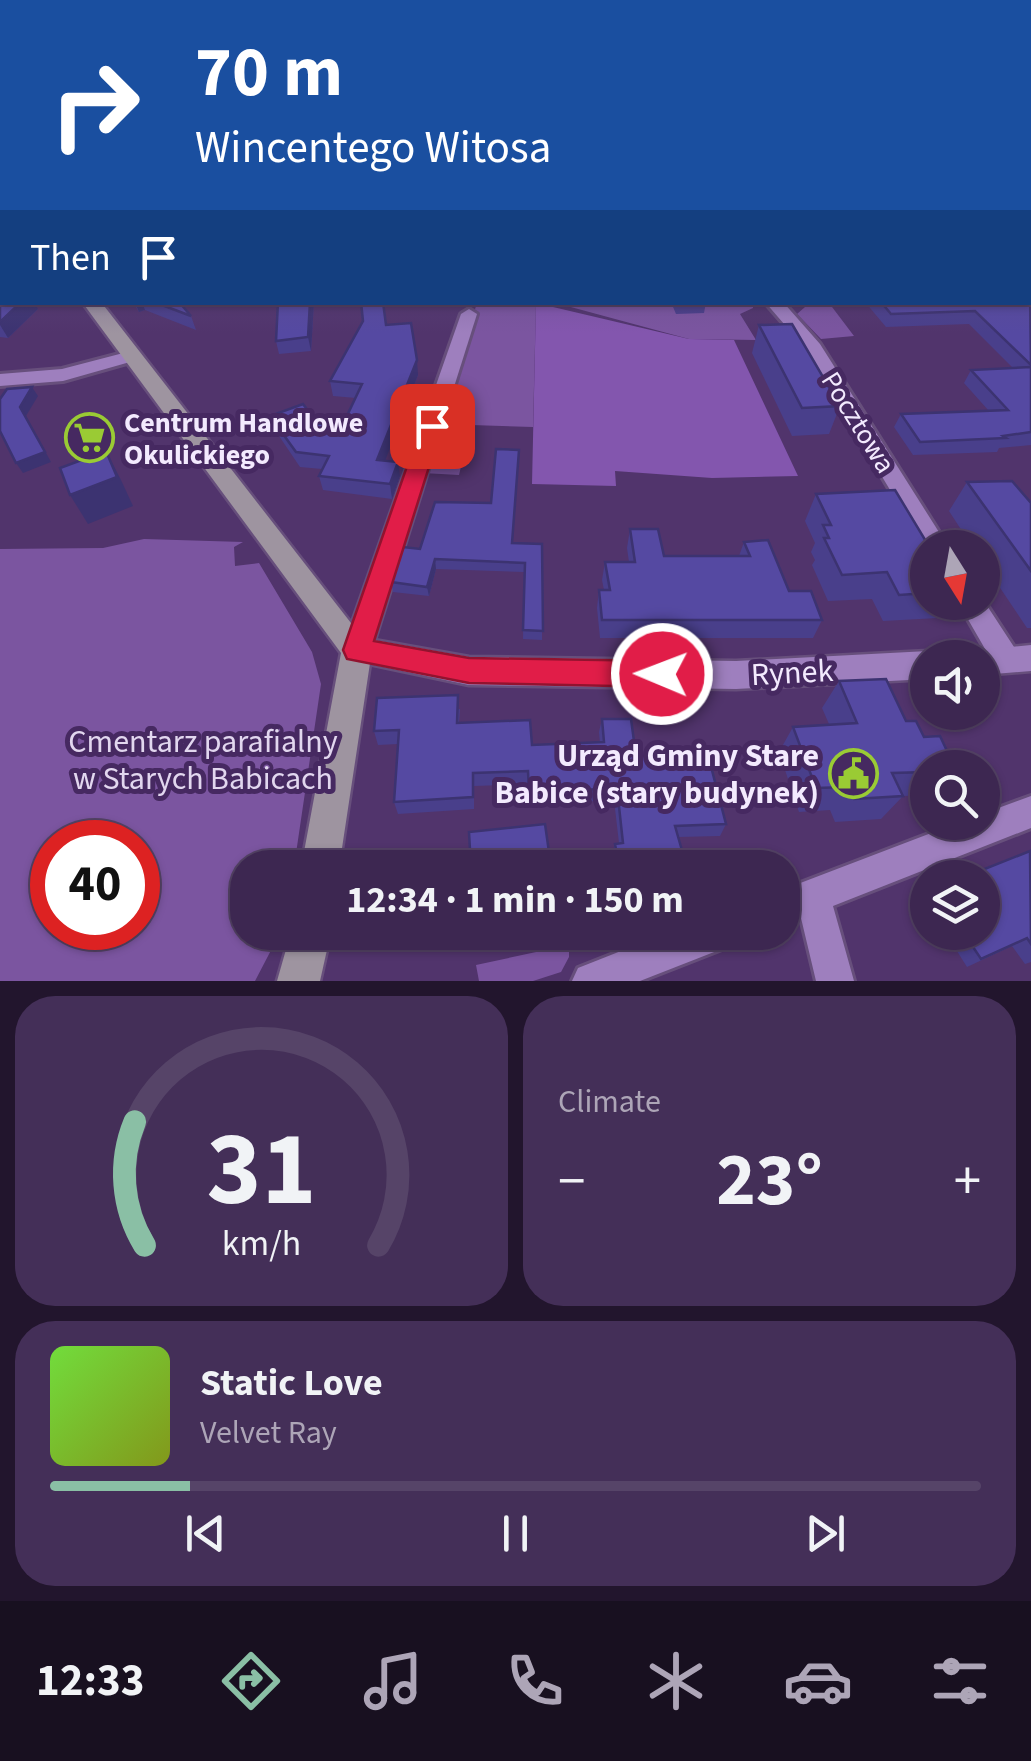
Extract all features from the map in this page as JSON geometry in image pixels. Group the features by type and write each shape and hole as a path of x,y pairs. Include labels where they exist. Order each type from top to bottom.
{"main road":[{"path":"93,305 357,650 323,850"},
{"path":"298,981 308,950"}],"street":[{"name":"Pocztowa","path":"776,305 811,344 926,530"},
{"path":"357,650 469,314"},
{"path":"0,380 63,375 130,356"},
{"path":"982,620 1006,659"},
{"name":"Rynek","path":"357,650 469,670 512,672 736,675 910,666"},
{"path":"800,901 1031,812"},
{"path":"800,906 835,981"},
{"path":"591,981 672,950"}],"green space":[{"path":"476,305 536,305 533,427 471,425 459,475 423,473"},
{"path":"563,305 753,305 740,314 756,340 689,339"},
{"path":"802,305 831,305 854,336 821,339 797,314 805,307"},
{"name":"Cmentarz parafialny w Starych Babicach","path":"144,539 243,542 234,547 235,566 259,563 312,652 321,684 297,850 230,850 230,950 271,950 255,981 0,981 0,549 103,548"},
{"path":"546,950 569,950 561,972 533,981 479,981 476,965"}],"shaded area":[{"path":"536,305 689,339 734,340 798,476 712,478 615,471 616,486 532,484"}],"building":[{"path":"0,305 18,305 0,322"},
{"path":"162,305 182,305 191,316"},
{"path":"278,305 310,305 308,337 276,341"},
{"path":"361,305 383,305 386,325 411,323 417,360 377,460 398,462 390,484 319,476 329,456 296,452 270,416 303,404 318,424 344,422 362,384 330,381 363,321"},
{"path":"884,305 1030,305 1031,365 975,311 891,314"},
{"path":"792,324 840,406 802,408 759,325"},
{"path":"1031,367 1031,432 1003,436 1006,438 920,442 901,414 1008,410 971,370"},
{"path":"32,387 20,407 45,452 16,463 0,431 0,399 7,389"},
{"path":"496,449 519,450 512,543 542,544 543,631 523,630 525,563 435,559 427,587 391,582 403,547 420,549 435,502 491,503"},
{"path":"106,451 117,477 70,495 60,468"},
{"path":"1012,481 1031,503 1031,571 967,482"},
{"path":"895,490 919,530 910,530 910,594 899,595 887,572 842,575 824,538 829,538 823,525 831,525 816,494"},
{"path":"630,529 658,529 664,556 750,556 744,542 768,540 789,591 811,591 822,620 602,620 599,590 610,590 605,562 635,562"},
{"path":"886,679 906,721 910,721 910,730 920,730 924,737 940,736 947,750 910,750 910,772 892,773 903,796 854,799 848,787 816,788 793,727 857,723 839,681"},
{"path":"458,695 457,723 530,720 532,745 604,742 602,719 631,719 636,756 708,755 726,824 675,826 682,850 616,850 615,844 623,843 617,788 529,793 528,771 473,773 473,797 394,802 399,730 374,731 377,698"},
{"path":"545,824 549,850 470,850 469,832"},
{"path":"1030,851 1031,944 1027,938 981,959 975,950 1000,950 1000,863"}],"place":[{"name":"Centrum Handlowe Okulickiego","path":"89,438"},
{"name":"Urząd Gminy Stare Babice (stary budynek)","path":"854,773"}],"route":[{"path":"432,426 357,650 469,670 662,674"}]}
